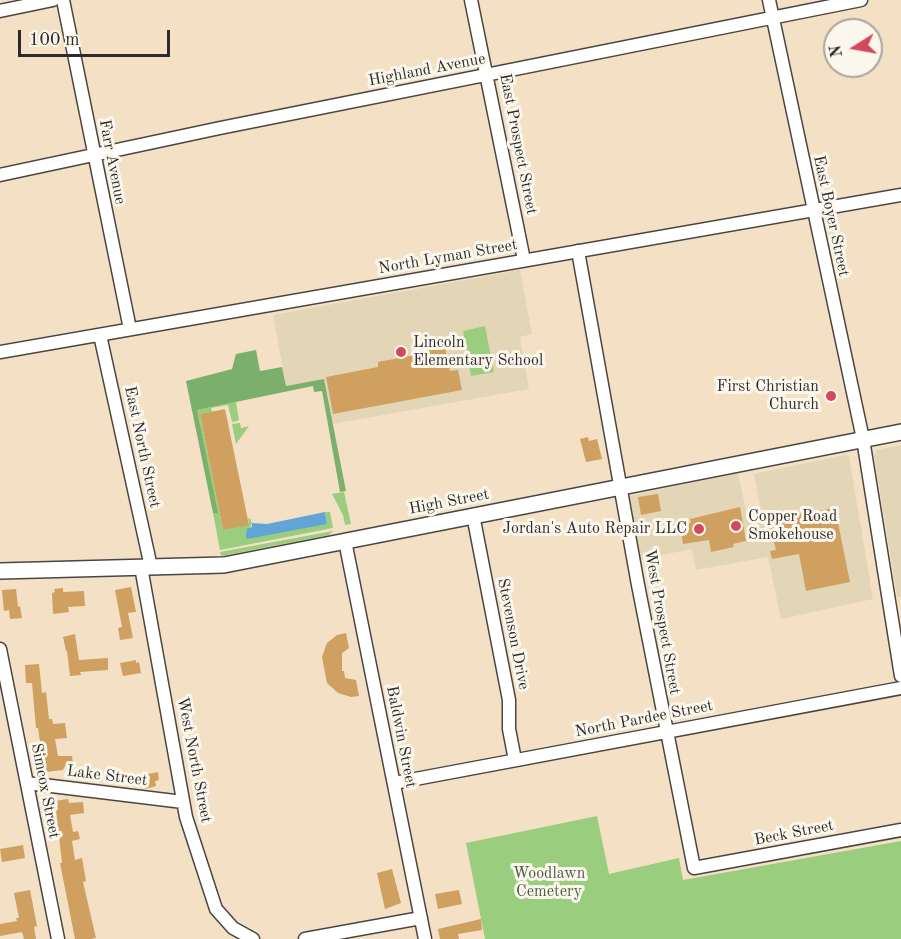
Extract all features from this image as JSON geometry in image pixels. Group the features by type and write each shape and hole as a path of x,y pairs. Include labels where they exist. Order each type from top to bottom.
{"main road":[{"name":"High Street","path":"0,571 224,565 901,432"}],"street":[{"path":"0,11 53,0"},
{"name":"Farr Avenue","path":"63,0 130,330"},
{"name":"East Prospect Street","path":"471,0 524,260"},
{"name":"East Boyer Street","path":"769,0 863,439 901,676"},
{"name":"Highland Avenue","path":"0,175 861,0"},
{"name":"North Lyman Street","path":"0,352 901,195"},
{"path":"578,251 620,487"},
{"name":"East North Street","path":"100,335 146,567"},
{"name":"West Prospect Street","path":"620,487 694,868"},
{"name":"Stevenson Drive","path":"474,515 509,700 509,729 515,760"},
{"name":"Baldwin Street","path":"345,541 425,939"},
{"name":"West North Street","path":"146,567 183,802 193,840 216,909 233,928 253,939"},
{"name":"Simcox Street","path":"0,649 58,939"},
{"name":"North Pardee Street","path":"394,783 901,688"},
{"name":"Lake Street","path":"27,783 183,802"},
{"name":"Beck Street","path":"694,868 901,830"},
{"path":"304,939 421,918"}],"shaded area":[{"name":"Lincoln Elementary School","path":"520,270 532,334 520,337 529,389 332,424 324,380 286,386 273,315"},
{"path":"901,445 901,596 897,597 874,455 877,450"},
{"path":"849,456 873,599 781,619 768,557 696,570 692,549 641,559 629,496 738,473 748,520 762,517 754,474"}],"green space":[{"path":"485,326 494,372 471,376 463,331"},
{"path":"256,350 260,371 282,367 286,386 324,379 346,491 340,492 322,391 314,392 313,386 197,410 218,513 213,513 186,381 232,369 236,354"},
{"path":"236,402 239,420 237,421 232,422 228,405 211,408 212,412 200,414 223,530 249,524 248,519 250,518 252,523 250,528 327,524 325,512 330,512 333,528 220,550 213,513 217,512 197,410"},
{"path":"240,423 241,428 249,426 236,444 232,424"},
{"path":"344,492 351,524 345,525 343,515 332,494"},
{"path":"333,531 329,535 221,556 220,552"},
{"name":"Woodlawn Cemetery","path":"597,816 609,874 679,858 683,880 901,841 901,939 485,939 466,843"}],"water":[{"path":"325,512 327,524 247,539 246,536 247,529 252,527 252,523 267,524"}],"building":[{"path":"443,338 450,371 458,370 462,390 333,414 326,377 378,367 378,362 415,355 413,343"},
{"path":"225,409 249,525 223,530 200,414"},
{"path":"588,437 589,441 597,439 602,459 586,462 580,439"},
{"path":"658,494 661,511 641,515 638,497"},
{"path":"740,507 746,541 733,544 734,547 711,552 709,540 683,544 680,525 691,523 690,519"},
{"path":"835,508 850,582 806,591 799,554 772,559 770,551 776,550 768,519"},
{"path":"131,587 136,612 128,613 133,638 120,640 118,628 122,627 115,590"},
{"path":"63,588 63,592 84,591 85,606 68,607 69,612 53,614 52,593 55,592 54,589"},
{"path":"16,589 22,618 10,619 9,610 4,611 2,590"},
{"path":"346,633 349,648 342,653 342,671 344,671 345,678 356,680 359,696 351,697 338,693 327,683 322,657 327,643 337,635"},
{"path":"75,634 79,660 108,658 108,670 80,672 81,675 70,676 63,637"},
{"path":"136,660 136,663 139,662 141,673 123,676 120,663"},
{"path":"39,664 42,693 46,692 49,719 52,719 53,724 65,723 67,738 55,739 58,756 72,756 73,765 65,766 63,770 46,772 44,768 38,728 36,728 32,683 26,683 25,665"},
{"path":"158,772 159,780 155,781 156,786 145,789 143,775"},
{"path":"68,799 69,803 83,802 84,813 70,815 73,832 78,831 80,839 72,841 75,860 82,858 86,881 83,882 96,938 91,939 75,939 60,863 62,863 55,801"},
{"path":"23,845 25,858 2,862 0,849"},
{"path":"392,869 401,903 385,909 377,873"},
{"path":"30,890 37,926 34,927 36,939 24,939 22,932 0,936 0,924 17,921 16,918 19,918 14,893"},
{"path":"459,890 462,904 438,909 435,894"},
{"path":"481,919 482,930 458,934 459,939 440,939 438,929"}],"place":[{"name":"Lincoln Elementary School","path":"401,352"},
{"name":"First Christian Church","path":"831,396"},
{"name":"Copper Road Smokehouse","path":"736,526"},
{"name":"Jordan's Auto Repair LLC","path":"699,529"}]}
